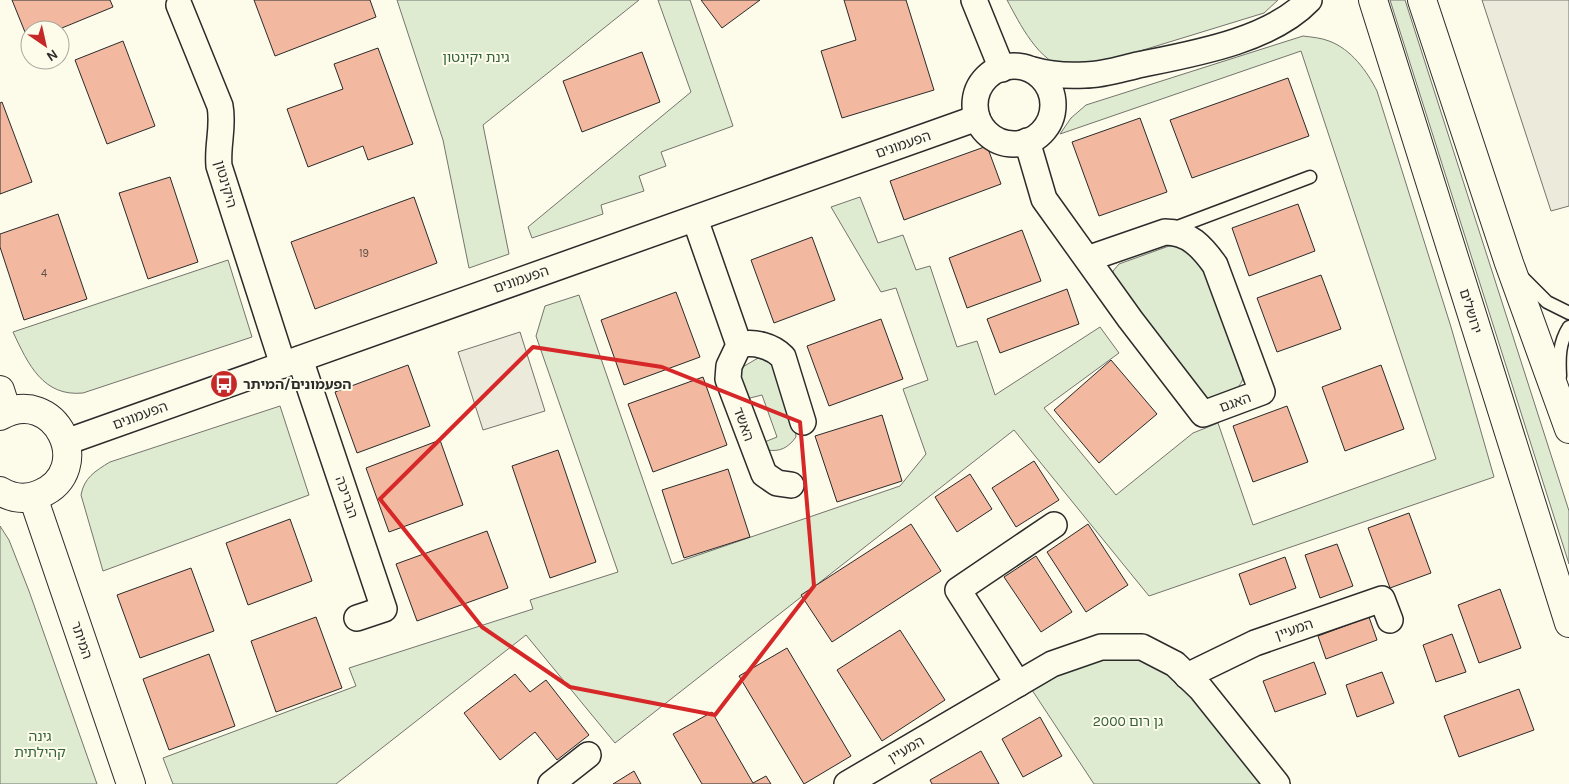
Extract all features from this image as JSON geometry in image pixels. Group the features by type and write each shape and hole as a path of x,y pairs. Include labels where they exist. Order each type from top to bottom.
{"main road":[{"name":"ירושלים","path":"1373,0 1569,623"},
{"path":"1422,0 1509,262 1566,419"},
{"path":"0,491 19,498 33,497 46,491 57,482 65,470 67,456 66,442 60,428 50,417 36,410 2,406"},
{"name":"המיתר","path":"33,497 131,784"}],"street":[{"path":"974,0 1002,69"},
{"path":"1033,70 1043,78 1050,90 1054,103 1048,124 1042,133 1027,142 1012,144 1002,142 984,130 978,118 975,105 978,92 984,80 1002,69 1020,66 1053,75 1087,76 1190,54 1263,31 1297,13 1310,0"},
{"name":"היקינטון","path":"178,5 220,106 223,124 217,148 219,166 292,362"},
{"name":"הפעמונים","path":"66,442 510,282 695,219 978,118"},
{"name":"האגם","path":"1027,142 1044,199 1202,414 1262,392 1215,265 1205,250 1192,239 1178,232 1165,232"},
{"path":"695,219 739,345 745,343 775,349 782,357 803,422"},
{"path":"1087,259 1165,232"},
{"name":"האשד","path":"739,345 729,366 728,379 750,439 764,474 777,483 791,485"},
{"name":"הבריכה","path":"292,362 384,608 357,618"},
{"path":"1018,684 958,590 1054,525"},
{"name":"המעיין","path":"1187,676 1254,643 1382,599 1390,620"},
{"name":"המעיין","path":"847,784 1052,664 1101,647 1142,647 1175,664 1201,689 1277,784"},
{"path":"551,784 588,755"}],"lane":[{"path":"1165,232 1310,177"},
{"path":"1509,262 1547,302 1569,313"},
{"path":"1566,419 1559,355 1563,337 1569,326"}],"highlighted area":[{"path":"533,347 662,367 800,422 814,586 715,715 570,687 482,627 380,499"}],"green space":[{"name":"גינת יקינטון","path":"397,0 639,0 483,125 509,254 469,268 443,140"},
{"path":"658,0 690,0 733,126 661,152 666,166 639,176 644,191 601,205 603,214 532,238 528,227 691,92"},
{"path":"1007,0 1278,0 1264,13 1091,66 1068,68 1058,65 1039,51 1024,30"},
{"path":"1390,0 1405,0 1569,511 1569,564"},
{"path":"1303,36 1326,40 1344,49 1358,61 1377,91 1451,327 1494,477 1149,596 1014,430 615,743 526,635 336,784 173,784 163,758 356,686 349,668 533,609 530,600 618,572 536,336 545,306 579,295 672,564 900,486 926,454 903,389 928,380 896,288 881,292 831,207 860,197 878,243 903,235 916,270 930,266 957,347 977,341 995,395 1100,327 1119,353 1044,408 1116,495 1193,433 1218,423 1253,525 1436,459 1301,51 1060,134 1071,118 1086,105"},
{"path":"1169,246 1183,246 1202,261 1244,375 1235,390 1209,401 1201,397 1113,278 1113,271 1119,264"},
{"path":"228,260 252,337 83,393 69,393 57,390 39,376 25,356 13,332"},
{"path":"758,358 770,362 776,369 795,427 796,437 790,444 780,450 767,450 762,443 777,437 762,395 746,399 739,379 741,368"},
{"path":"280,406 309,495 103,571 81,495 82,489 91,476 110,462"},
{"name":"גינה קהילתית","path":"0,526 9,540 29,591 97,784 0,784"},
{"name":"גן רום 2000","path":"1144,657 1171,673 1196,696 1263,784 1094,784 1032,690 1058,675 1099,658"}],"shaded area":[{"path":"1482,0 1569,0 1569,206 1551,211"},
{"path":"520,332 545,411 483,430 458,352"}],"building":[{"path":"12,0 110,0 113,7 70,25 70,20 20,20"},
{"path":"254,0 370,0 376,17 275,56"},
{"path":"701,0 760,0 722,28"},
{"path":"844,0 906,0 934,90 842,118 821,51 856,40"},
{"path":"123,41 155,126 107,144 75,60"},
{"path":"378,48 413,144 368,160 363,146 308,167 287,109 343,89 334,64"},
{"path":"642,52 660,102 582,132 563,81"},
{"path":"1288,78 1309,136 1192,178 1170,120"},
{"path":"2,102 32,182 0,194 0,103"},
{"path":"1140,118 1167,192 1099,216 1072,142"},
{"path":"987,146 1001,184 904,220 890,181"},
{"path":"170,177 198,262 148,279 119,193"},
{"path":"414,197 437,263 315,309 291,242"},
{"path":"1298,204 1315,251 1249,276 1232,228"},
{"path":"58,214 87,299 24,320 0,247 0,234"},
{"path":"1022,230 1041,281 967,308 949,258"},
{"path":"812,237 835,300 774,323 751,260"},
{"path":"1321,275 1341,329 1277,352 1257,298"},
{"path":"1067,289 1079,324 1000,353 987,319"},
{"path":"676,292 700,357 624,385 601,320"},
{"path":"881,319 903,379 829,406 807,346"},
{"path":"1111,360 1157,414 1099,463 1054,410"},
{"path":"408,365 430,426 357,453 335,392"},
{"path":"1381,365 1404,429 1345,451 1322,387"},
{"path":"703,377 727,445 653,472 628,404"},
{"path":"1287,406 1308,462 1253,482 1233,426"},
{"path":"882,415 902,481 837,502 815,436"},
{"path":"440,440 463,505 389,532 366,468"},
{"path":"558,450 596,562 550,578 512,466"},
{"path":"1034,461 1059,500 1016,527 992,488"},
{"path":"728,469 750,537 684,558 662,490"},
{"path":"970,474 992,509 957,532 935,497"},
{"path":"1409,513 1431,573 1390,588 1368,528"},
{"path":"290,519 312,581 248,605 226,543"},
{"path":"911,524 941,571 832,642 801,595"},
{"path":"1088,524 1128,585 1086,612 1047,552"},
{"path":"487,531 508,588 417,621 396,564"},
{"path":"1337,544 1353,586 1320,598 1305,555"},
{"path":"1036,556 1072,612 1041,632 1004,577"},
{"path":"1285,557 1296,588 1250,605 1239,574"},
{"path":"191,568 214,631 140,658 117,595"},
{"path":"1500,589 1521,648 1479,663 1458,605"},
{"path":"316,617 342,688 276,712 251,641"},
{"path":"1369,617 1377,640 1326,659 1318,636"},
{"path":"900,630 945,700 882,741 837,670"},
{"path":"1452,634 1466,672 1436,682 1423,645"},
{"path":"787,648 851,756 804,784 739,676"},
{"path":"209,654 235,726 169,750 143,679"},
{"path":"1314,662 1326,694 1275,712 1263,681"},
{"path":"1382,672 1394,703 1357,717 1346,685"},
{"path":"515,674 530,692 546,680 589,735 557,760 535,732 500,760 464,713"},
{"path":"1519,689 1534,730 1459,757 1444,716"},
{"path":"712,712 753,783 766,776 771,784 702,784 673,734"},
{"path":"1040,717 1062,756 1023,777 1002,739"},
{"path":"981,751 999,784 932,784 930,780"},
{"path":"634,771 641,784 613,784"}],"place":[{"name":"הפעמונים/המיתר","path":"224,384"}]}
